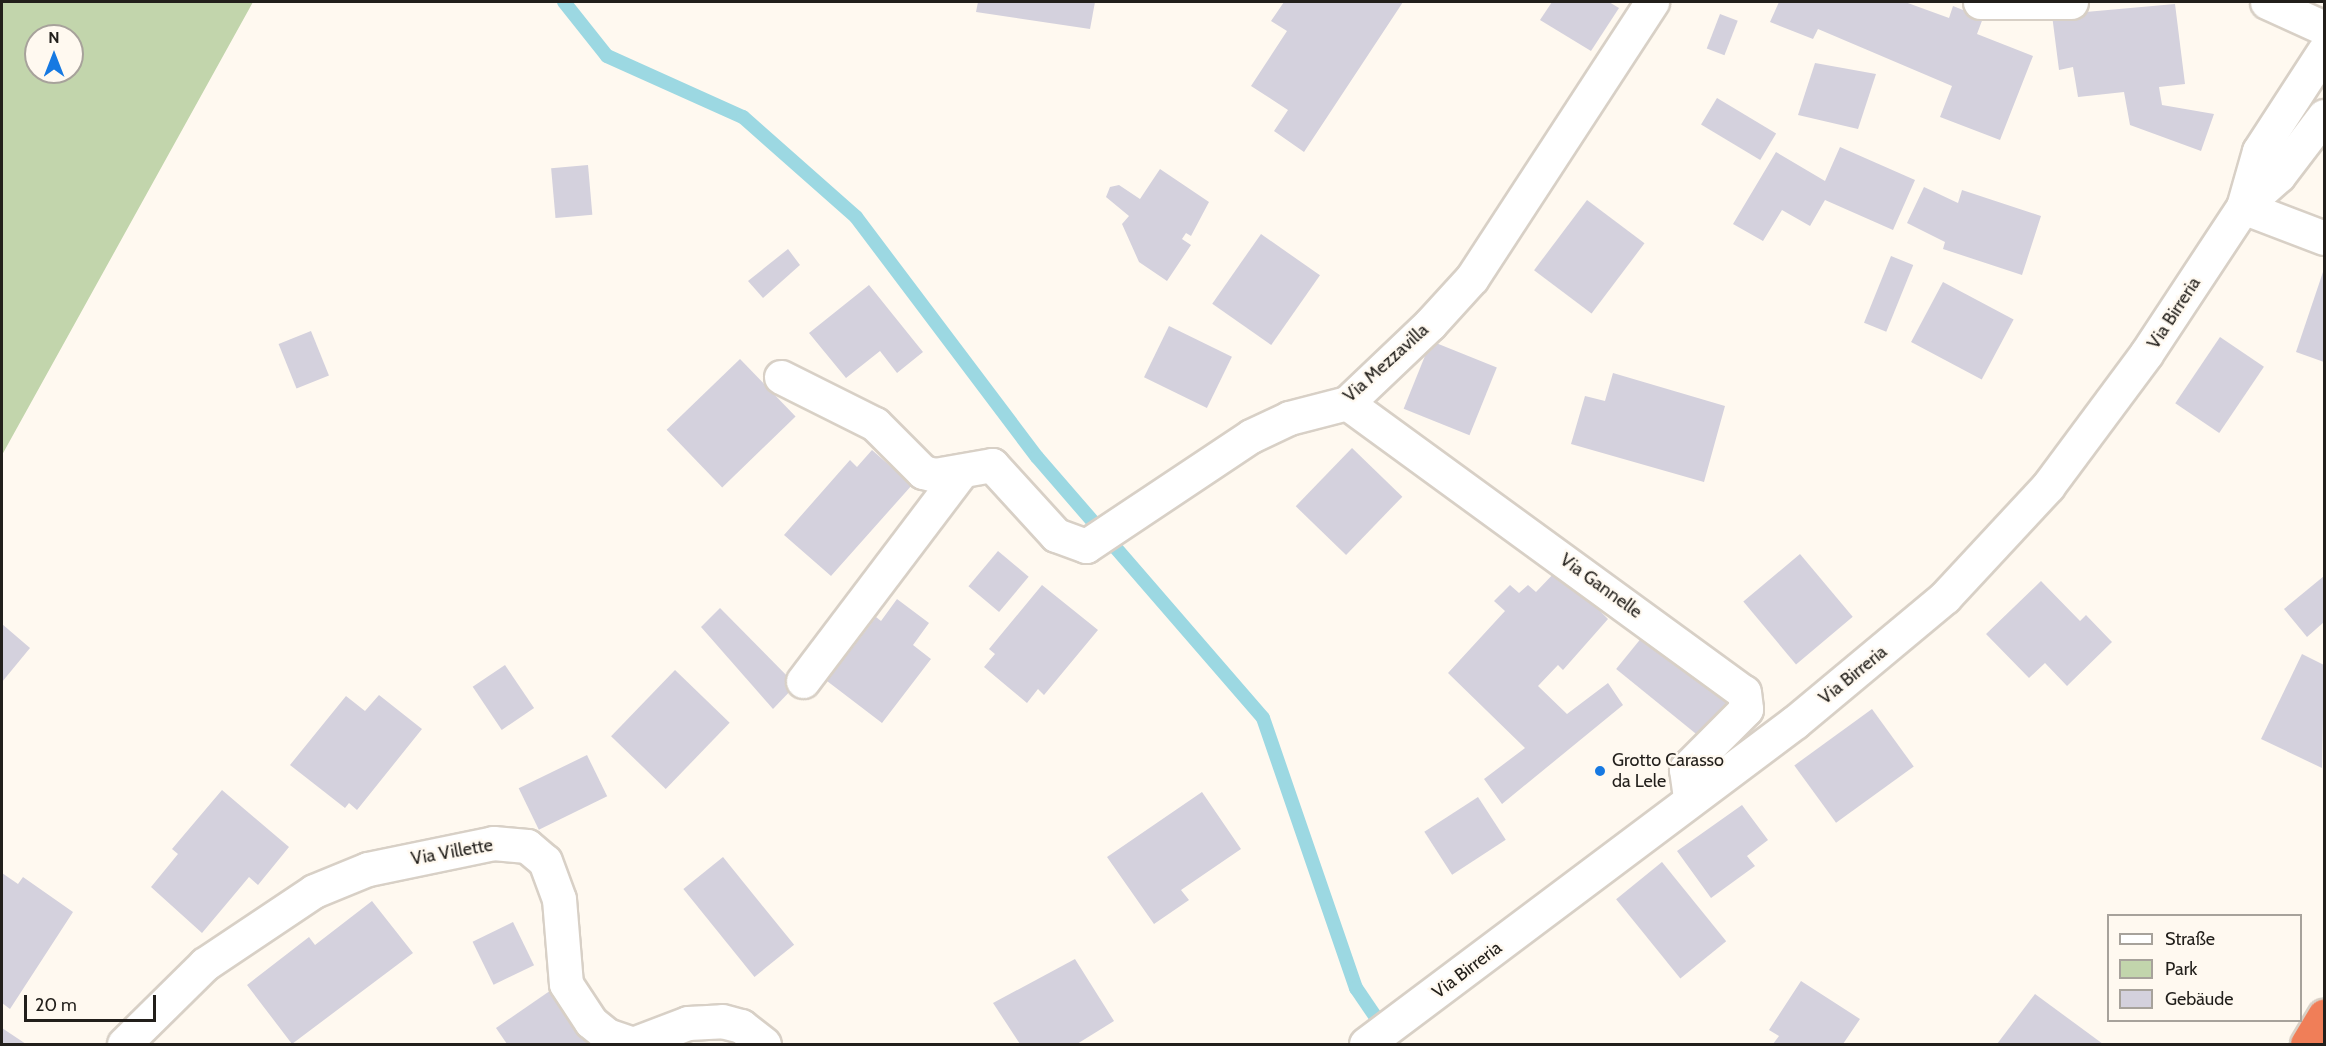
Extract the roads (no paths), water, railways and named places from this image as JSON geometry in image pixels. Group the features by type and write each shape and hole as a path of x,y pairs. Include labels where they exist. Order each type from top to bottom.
{"highway":[{"path":"2307,1044 2325,1016"}],"street":[{"name":"Via Mezzavilla","path":"974,468 1056,535 1079,546 1093,543 1150,501 1251,436 1289,418 1347,403 1472,278 1652,2"},
{"path":"1980,2 2071,2"},
{"path":"2267,2 2325,28"},
{"name":"Via Birreria","path":"2243,207 2259,151 2325,51"},
{"name":"Via Birreria","path":"1366,1044 1440,991 1910,629 1976,566 2096,424 2243,207 2279,175 2325,117"},
{"path":"2243,207 2325,238"},
{"path":"781,377 875,424 923,472 974,468"},
{"name":"Via Gannelle","path":"1347,403 1744,692 1746,709 1686,769 1690,799"},
{"path":"803,681 974,468"},
{"name":"Via Villette","path":"124,1044 205,964 314,891 368,869 512,843 544,861 559,899 566,984 591,1022 607,1035 633,1044 688,1023 722,1021 741,1026 764,1044"}],"waterway":[{"path":"564,2 607,56 743,117 856,217 1037,457 1263,718 1356,988 1394,1044"}],"place":[{"name":"Grotto Carasso da Lele","path":"1600,771"}]}
